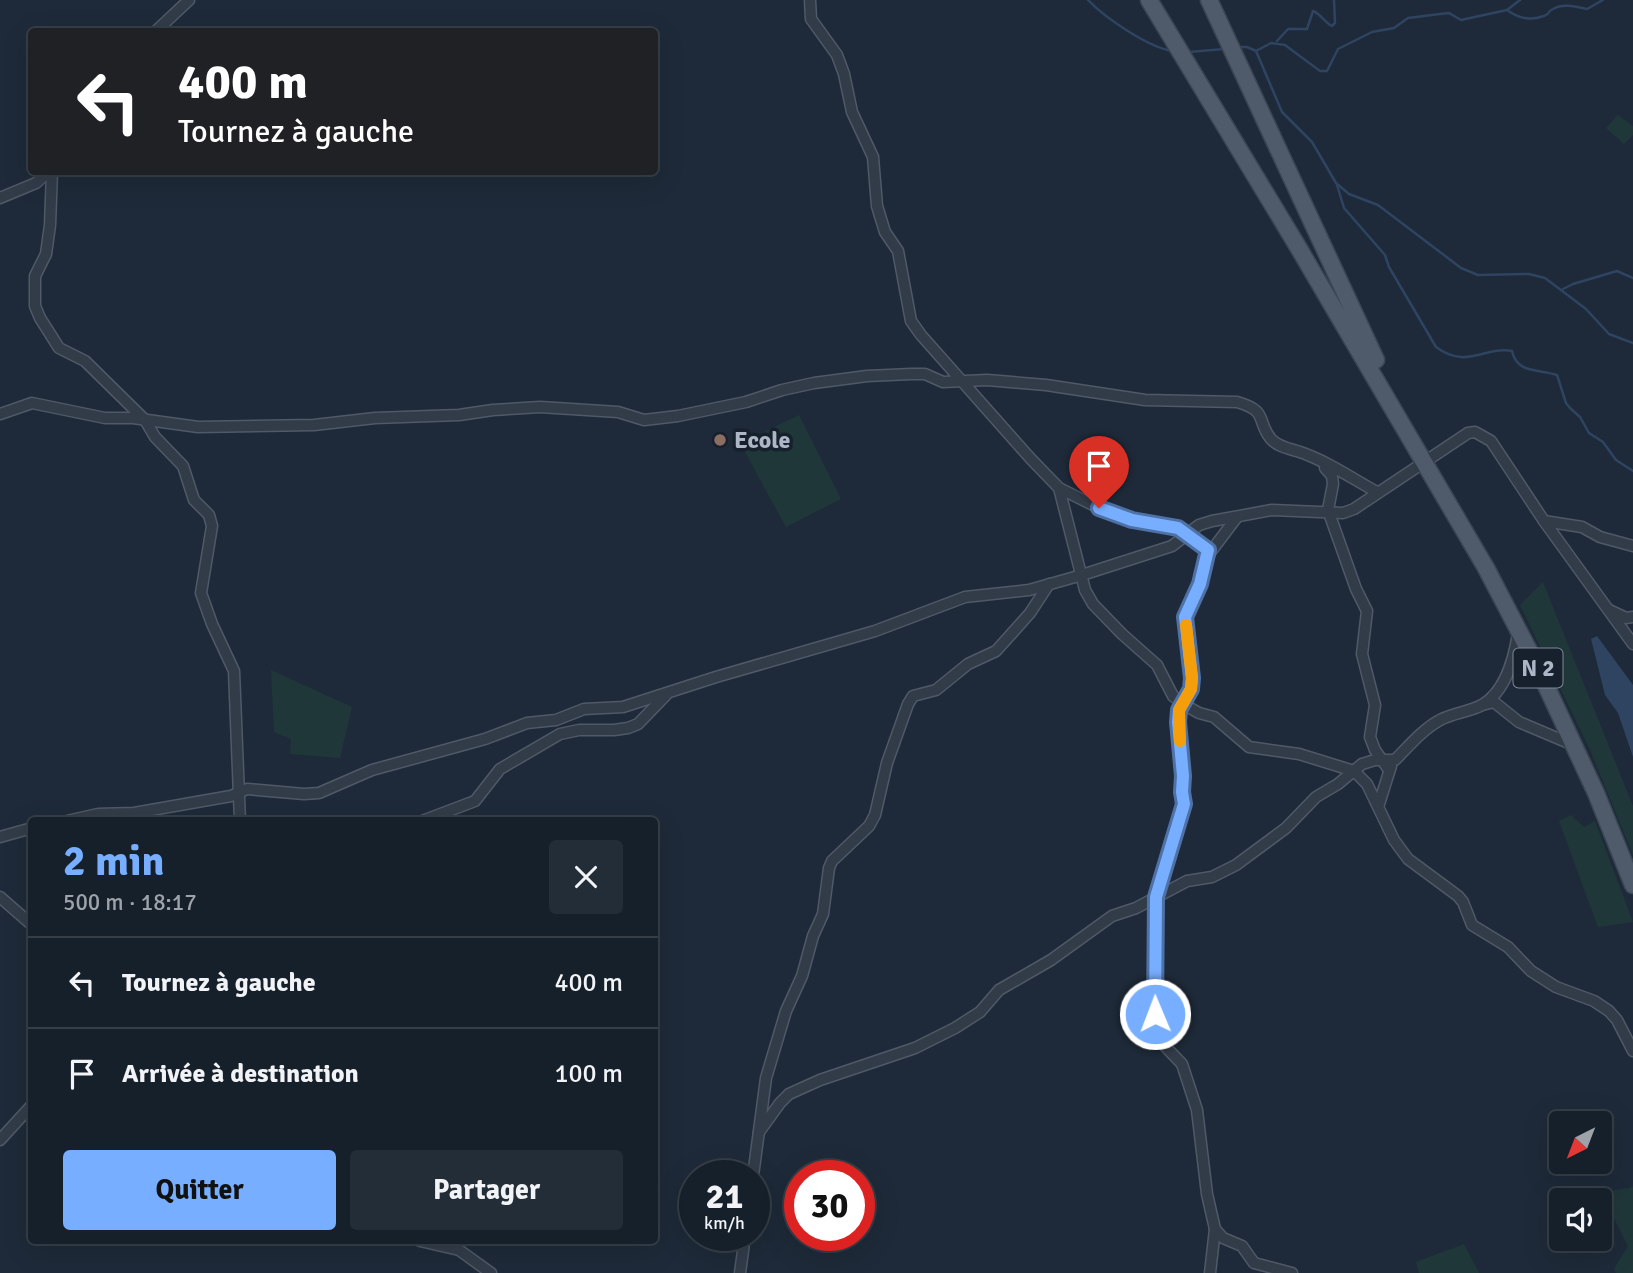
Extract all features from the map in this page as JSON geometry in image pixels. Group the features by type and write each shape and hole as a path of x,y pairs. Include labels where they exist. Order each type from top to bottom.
{"main road":[{"name":"N 2","path":"1149,0 1424,460 1519,629 1596,793 1633,886"},
{"name":"N 2","path":"1209,0 1351,309 1424,460"}],"street":[{"path":"159,28 189,0"},
{"path":"810,0 811,19 837,55 852,112 873,157 877,206 885,232 898,251 911,321 961,381 1059,488 1099,508 1132,520 1178,528 1205,546 1209,554"},
{"path":"0,198 36,183 46,175"},
{"path":"50,175 51,225 46,254 35,276 35,306 59,348 79,357 145,421 155,437 183,466 194,500 209,515 212,526 201,593 234,671 240,817"},
{"path":"0,414 32,403 105,418 133,418 198,427 256,428 540,407 618,412 644,420 746,402 814,383 867,376 925,374 943,382 987,380 1046,385 1145,400 1237,402 1248,405 1257,412 1270,438 1278,445 1305,453 1377,492"},
{"path":"84,817 134,813 247,789 319,793 372,770 485,739 527,723 556,720 584,709 623,707 875,631 955,600 1029,590 1082,575 1172,546 1199,525 1282,510 1343,513 1424,460 1468,433 1475,432 1491,441 1544,521 1633,644"},
{"path":"1321,462 1332,476 1329,513 1356,589 1367,611 1362,654 1375,705 1370,737 1389,770"},
{"path":"1059,488 1085,590 1093,604 1157,665 1173,696 1199,713 1214,717 1250,747 1300,754 1354,771 1367,784 1379,804 1394,840 1408,859 1458,896 1472,925 1508,947 1531,971 1556,987 1594,1001 1609,1011 1617,1020 1633,1051"},
{"path":"1210,1273 1215,1229 1207,1195 1196,1110 1182,1064 1163,1046 1156,1031 1156,897 1184,804 1178,722 1179,710 1191,689 1192,678 1185,617 1200,584 1209,554 1237,517"},
{"path":"1544,521 1582,527 1600,537 1633,546"},
{"path":"755,1160 766,1078 786,1012 802,976 813,936 823,914 832,862 876,816 887,763 908,704 913,696 936,690 968,664 996,651 1030,613 1049,583"},
{"path":"1609,609 1626,618 1633,617"},
{"path":"1482,705 1494,694 1511,666 1519,629"},
{"path":"433,817 475,801 500,769 560,734 579,730 614,730 638,724 669,692"},
{"path":"1379,804 1389,770 1395,760 1426,729 1440,720 1482,705 1494,702 1519,722 1573,744"},
{"path":"759,1132 789,1094 820,1080 915,1048 955,1028 980,1012 999,990 1051,960 1105,920 1136,908 1187,881 1212,877 1237,864 1286,828 1316,797 1338,784 1362,764 1395,760"},
{"path":"0,836 28,829"},
{"path":"0,897 28,922"},
{"path":"0,1140 28,1109"},
{"path":"1215,1229 1223,1238 1245,1249 1254,1263 1292,1273"},
{"path":"433,1244 459,1250 491,1273"},
{"path":"740,1273 743,1251"}],"green space":[{"path":"1618,115 1633,126 1633,135 1624,144 1606,128"},
{"path":"799,415 841,499 786,527 740,443"},
{"path":"1543,582 1633,806 1633,855 1590,750 1520,605"},
{"path":"271,670 352,707 340,758 290,754 291,739 274,732"},
{"path":"1571,815 1584,827 1595,821 1633,922 1598,927 1559,821"},
{"path":"1633,1187 1633,1273 1616,1273 1614,1269 1628,1246 1612,1215 1612,1193"},
{"path":"1464,1244 1479,1273 1419,1273 1416,1262"}],"water":[{"path":"1597,636 1633,685 1633,757 1618,713 1605,695 1591,639"}],"waterway":[{"path":"1088,0 1127,31 1151,44 1172,51"},
{"path":"1277,41 1288,29 1307,29 1313,11 1332,26 1335,23 1334,0"},
{"path":"1256,51 1271,43 1285,45 1320,71 1327,71 1338,49 1372,32 1394,28 1408,18 1449,13 1461,20 1507,10 1520,0"},
{"path":"1507,10 1520,17 1534,18 1544,16 1557,7 1587,9 1603,0"},
{"path":"1238,47 1256,51 1282,112 1312,142 1336,183 1349,194 1378,205 1461,268 1478,275 1529,274 1545,278 1586,309 1609,334 1633,343"},
{"path":"1189,52 1224,49"},
{"path":"1337,185 1344,208 1385,255 1389,267 1436,347 1457,357 1512,351 1519,364 1524,367 1557,375 1566,403 1580,417 1589,433 1603,442 1616,460 1633,471"},
{"path":"1563,289 1617,271 1633,278"}],"slow traffic":[{"path":"1180,741 1179,710 1191,689 1192,678 1186,625"}],"place":[{"name":"Ecole","path":"720,440"}],"route":[{"path":"1099,508 1132,520 1178,528 1205,546 1209,554 1200,584 1185,617 1192,678 1191,689 1179,710 1178,722 1184,804 1156,897 1155,1014"}]}
